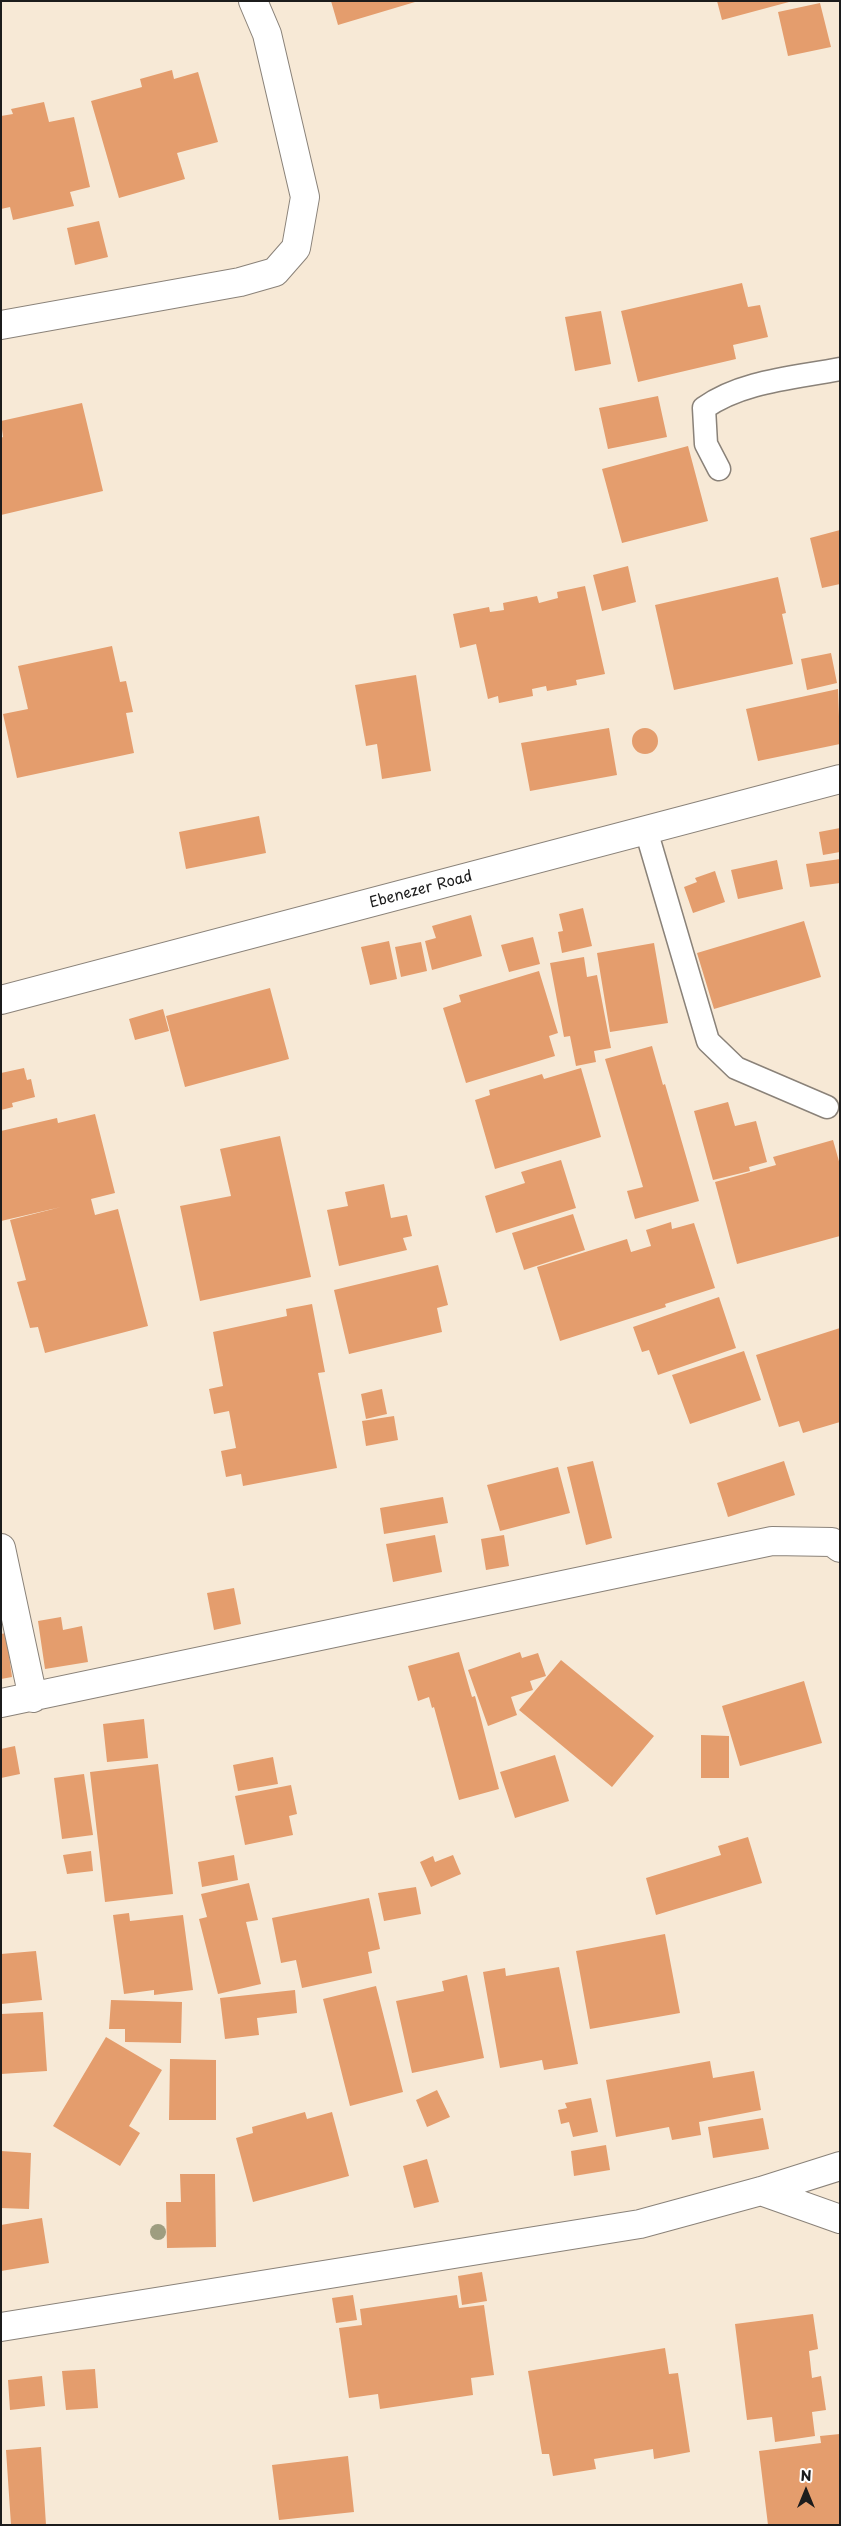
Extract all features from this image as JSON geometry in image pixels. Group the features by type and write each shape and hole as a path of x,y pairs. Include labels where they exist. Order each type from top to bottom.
{"street":[{"path":"1,325 240,282 275,272 296,248 305,197 267,34 253,1"},
{"name":"Ebenezer Road","path":"1,1000 840,780"},
{"path":"1,1703 33,1698 772,1541 832,1542 840,1548"},
{"path":"1,1548 33,1698"},
{"path":"1,2327 640,2224 762,2191 840,2166"},
{"path":"762,2191 840,2219"}],"lane":[{"path":"719,469 706,444 704,408 721,396 761,384 840,369"},
{"path":"646,830 708,1041 736,1068 828,1107"}],"building":[{"path":"331,1 415,1 415,2 338,25"},
{"path":"717,1 789,1 789,2 722,20"},
{"path":"820,3 831,47 788,56 778,12"},
{"path":"172,70 174,79 198,72 218,142 177,153 185,179 119,198 91,101 142,87 140,79"},
{"path":"44,102 49,122 74,117 90,187 70,192 74,206 13,220 10,207 1,209 1,116 13,114 11,109"},
{"path":"99,221 108,257 75,265 67,228"},
{"path":"742,283 748,307 760,305 768,337 733,345 736,359 638,382 621,311"},
{"path":"601,311 611,364 575,371 565,317"},
{"path":"658,396 667,437 608,449 599,408"},
{"path":"82,403 103,491 1,515 1,438 3,437 1,421"},
{"path":"688,446 708,521 622,543 602,469"},
{"path":"840,530 840,584 822,588 810,538"},
{"path":"628,566 636,602 602,611 593,575"},
{"path":"778,577 786,613 782,614 793,664 674,690 655,605"},
{"path":"585,586 605,674 576,680 577,685 547,691 546,686 532,689 533,696 499,703 498,696 488,699 476,644 460,648 453,614 489,607 490,612 504,610 503,603 537,596 539,603 558,598 557,592"},
{"path":"112,646 120,682 126,681 133,712 126,713 134,753 17,778 3,714 28,709 18,666"},
{"path":"831,653 837,683 807,690 801,659"},
{"path":"416,675 431,771 382,779 377,744 366,746 355,685"},
{"path":"838,689 840,744 758,761 746,709"},
{"path":"609,728 617,775 530,791 521,743"},
{"path":"645,728 654,732 658,741 654,750 645,754 636,750 632,741 636,732"},
{"path":"259,816 266,853 186,869 179,832"},
{"path":"840,828 840,852 823,855 819,832"},
{"path":"840,859 840,883 810,887 806,864"},
{"path":"777,860 783,889 738,899 731,870"},
{"path":"715,871 725,902 693,913 684,887 697,882 695,878"},
{"path":"583,908 592,946 562,953 558,932 563,931 559,914"},
{"path":"471,915 482,956 432,970 425,941 436,938 432,926"},
{"path":"804,921 821,977 714,1009 697,953"},
{"path":"533,937 540,964 509,972 501,945"},
{"path":"389,941 397,979 370,985 361,947"},
{"path":"421,942 427,971 401,977 395,947"},
{"path":"654,943 668,1023 610,1032 597,953"},
{"path":"584,957 587,977 597,975 611,1048 594,1051 596,1062 576,1066 570,1036 564,1037 550,963"},
{"path":"539,971 558,1033 549,1036 555,1056 466,1083 443,1008 461,1002 459,995"},
{"path":"270,988 289,1059 185,1087 166,1016"},
{"path":"163,1009 169,1031 135,1040 129,1019"},
{"path":"652,1046 699,1201 635,1219 627,1191 643,1187 605,1059"},
{"path":"24,1068 27,1080 31,1079 35,1097 12,1103 13,1107 1,1110 1,1073"},
{"path":"581,1068 601,1137 495,1169 475,1100 490,1095 489,1090 542,1074 544,1079"},
{"path":"728,1102 735,1126 756,1121 767,1162 749,1167 750,1171 713,1180 694,1111"},
{"path":"95,1114 115,1193 91,1199 95,1215 118,1209 148,1326 45,1353 38,1327 30,1328 17,1282 26,1280 10,1220 61,1207 1,1221 1,1131 57,1118 58,1123"},
{"path":"280,1136 311,1277 200,1301 180,1206 231,1196 220,1149"},
{"path":"833,1140 840,1165 840,1236 737,1264 715,1182 776,1165 773,1157"},
{"path":"561,1160 576,1208 496,1233 485,1196 525,1183 521,1172"},
{"path":"384,1184 391,1218 407,1215 412,1236 403,1238 407,1250 339,1266 327,1210 348,1206 345,1192"},
{"path":"573,1214 585,1250 524,1270 512,1233"},
{"path":"671,1222 672,1229 694,1223 715,1288 665,1304 666,1307 560,1341 537,1267 627,1239 631,1252 651,1246 646,1230"},
{"path":"438,1265 448,1305 437,1308 442,1332 349,1354 334,1290"},
{"path":"719,1297 736,1348 658,1375 649,1350 642,1352 633,1327"},
{"path":"312,1304 325,1372 318,1373 337,1468 243,1486 241,1474 226,1477 221,1451 236,1448 229,1411 214,1414 209,1389 223,1386 213,1332 287,1316 286,1309"},
{"path":"840,1328 840,1422 803,1433 799,1421 779,1427 756,1355"},
{"path":"744,1351 761,1400 690,1424 672,1375"},
{"path":"382,1389 387,1414 366,1419 361,1394"},
{"path":"394,1416 398,1440 366,1446 362,1421"},
{"path":"593,1461 612,1538 586,1545 567,1467"},
{"path":"784,1461 795,1495 728,1517 717,1483"},
{"path":"558,1467 570,1513 500,1531 487,1485"},
{"path":"443,1497 448,1523 384,1534 380,1508"},
{"path":"435,1535 442,1572 393,1582 386,1544"},
{"path":"504,1535 509,1566 486,1570 481,1539"},
{"path":"234,1588 241,1624 214,1630 207,1593"},
{"path":"61,1617 63,1630 82,1626 88,1662 45,1669 38,1621"},
{"path":"6,1633 12,1677 1,1679 1,1634"},
{"path":"459,1652 472,1697 475,1696 499,1789 459,1800 434,1707 432,1708 429,1697 418,1701 408,1666"},
{"path":"520,1652 522,1658 538,1653 546,1676 530,1681 533,1690 511,1697 517,1715 488,1726 468,1670"},
{"path":"561,1660 654,1736 612,1787 519,1710"},
{"path":"804,1681 822,1743 740,1766 722,1706"},
{"path":"144,1719 148,1758 107,1762 103,1724"},
{"path":"701,1735 729,1736 729,1778 701,1778"},
{"path":"15,1746 20,1774 1,1778 1,1749"},
{"path":"555,1755 569,1801 515,1818 500,1772"},
{"path":"273,1757 278,1784 238,1791 233,1765"},
{"path":"158,1764 173,1894 105,1902 90,1772"},
{"path":"84,1774 93,1835 62,1839 54,1778"},
{"path":"291,1785 297,1814 289,1816 293,1835 245,1845 235,1796"},
{"path":"748,1837 762,1883 656,1915 646,1878 721,1855 718,1846"},
{"path":"91,1851 93,1871 67,1874 63,1855"},
{"path":"234,1855 238,1880 202,1887 198,1862"},
{"path":"453,1855 461,1874 431,1887 420,1862 433,1856 435,1862"},
{"path":"249,1883 258,1920 246,1922 261,1984 218,1994 199,1919 207,1917 201,1894"},
{"path":"416,1887 421,1914 384,1921 378,1893"},
{"path":"369,1898 380,1949 368,1952 372,1973 302,1988 296,1960 281,1963 272,1918"},
{"path":"129,1913 130,1921 183,1915 193,1990 154,1995 154,1990 124,1994 113,1915"},
{"path":"665,1934 680,2013 590,2029 576,1951"},
{"path":"36,1951 42,2000 1,2004 1,1954"},
{"path":"559,1967 578,2064 544,2070 542,2060 500,2068 483,1972 505,1968 506,1976"},
{"path":"467,1975 484,2058 412,2073 396,2001 444,1991 442,1981"},
{"path":"376,1986 403,2092 350,2106 323,1999"},
{"path":"295,1990 297,2013 257,2018 259,2035 225,2039 220,1998"},
{"path":"111,2000 182,2002 181,2043 125,2042 125,2029 109,2029"},
{"path":"43,2012 47,2071 1,2074 1,2014"},
{"path":"106,2037 162,2070 129,2126 140,2133 120,2166 53,2126"},
{"path":"170,2059 216,2060 216,2120 169,2120"},
{"path":"710,2061 713,2078 754,2071 761,2110 699,2122 701,2135 672,2140 669,2127 616,2137 606,2080"},
{"path":"437,2090 450,2117 427,2127 416,2100"},
{"path":"591,2098 598,2132 573,2137 569,2122 561,2124 558,2110 567,2108 565,2103"},
{"path":"305,2112 307,2119 332,2112 349,2176 253,2202 236,2138 253,2133 252,2127"},
{"path":"763,2118 769,2149 713,2158 708,2127"},
{"path":"606,2145 610,2170 574,2176 571,2151"},
{"path":"1,2151 31,2153 29,2209 1,2208"},
{"path":"427,2159 439,2202 414,2208 403,2166"},
{"path":"180,2174 215,2174 216,2247 167,2248 166,2202 181,2202"},
{"path":"42,2218 49,2263 1,2271 1,2225"},
{"path":"482,2272 487,2301 462,2305 458,2276"},
{"path":"353,2295 357,2320 336,2323 332,2298"},
{"path":"457,2295 459,2308 484,2305 494,2375 471,2378 473,2395 380,2409 378,2394 349,2398 339,2328 362,2325 360,2309"},
{"path":"813,2314 818,2349 809,2351 812,2378 821,2376 826,2410 812,2412 815,2436 775,2442 772,2417 747,2420 735,2324"},
{"path":"665,2348 669,2374 678,2373 690,2452 654,2459 653,2449 594,2459 596,2469 553,2476 549,2454 542,2454 528,2371"},
{"path":"95,2369 98,2408 66,2410 62,2371"},
{"path":"42,2376 45,2406 10,2410 8,2380"},
{"path":"840,2434 840,2525 768,2525 759,2451 821,2443 820,2436"},
{"path":"41,2447 46,2525 11,2525 6,2450"},
{"path":"348,2456 354,2512 279,2520 272,2465"}]}
